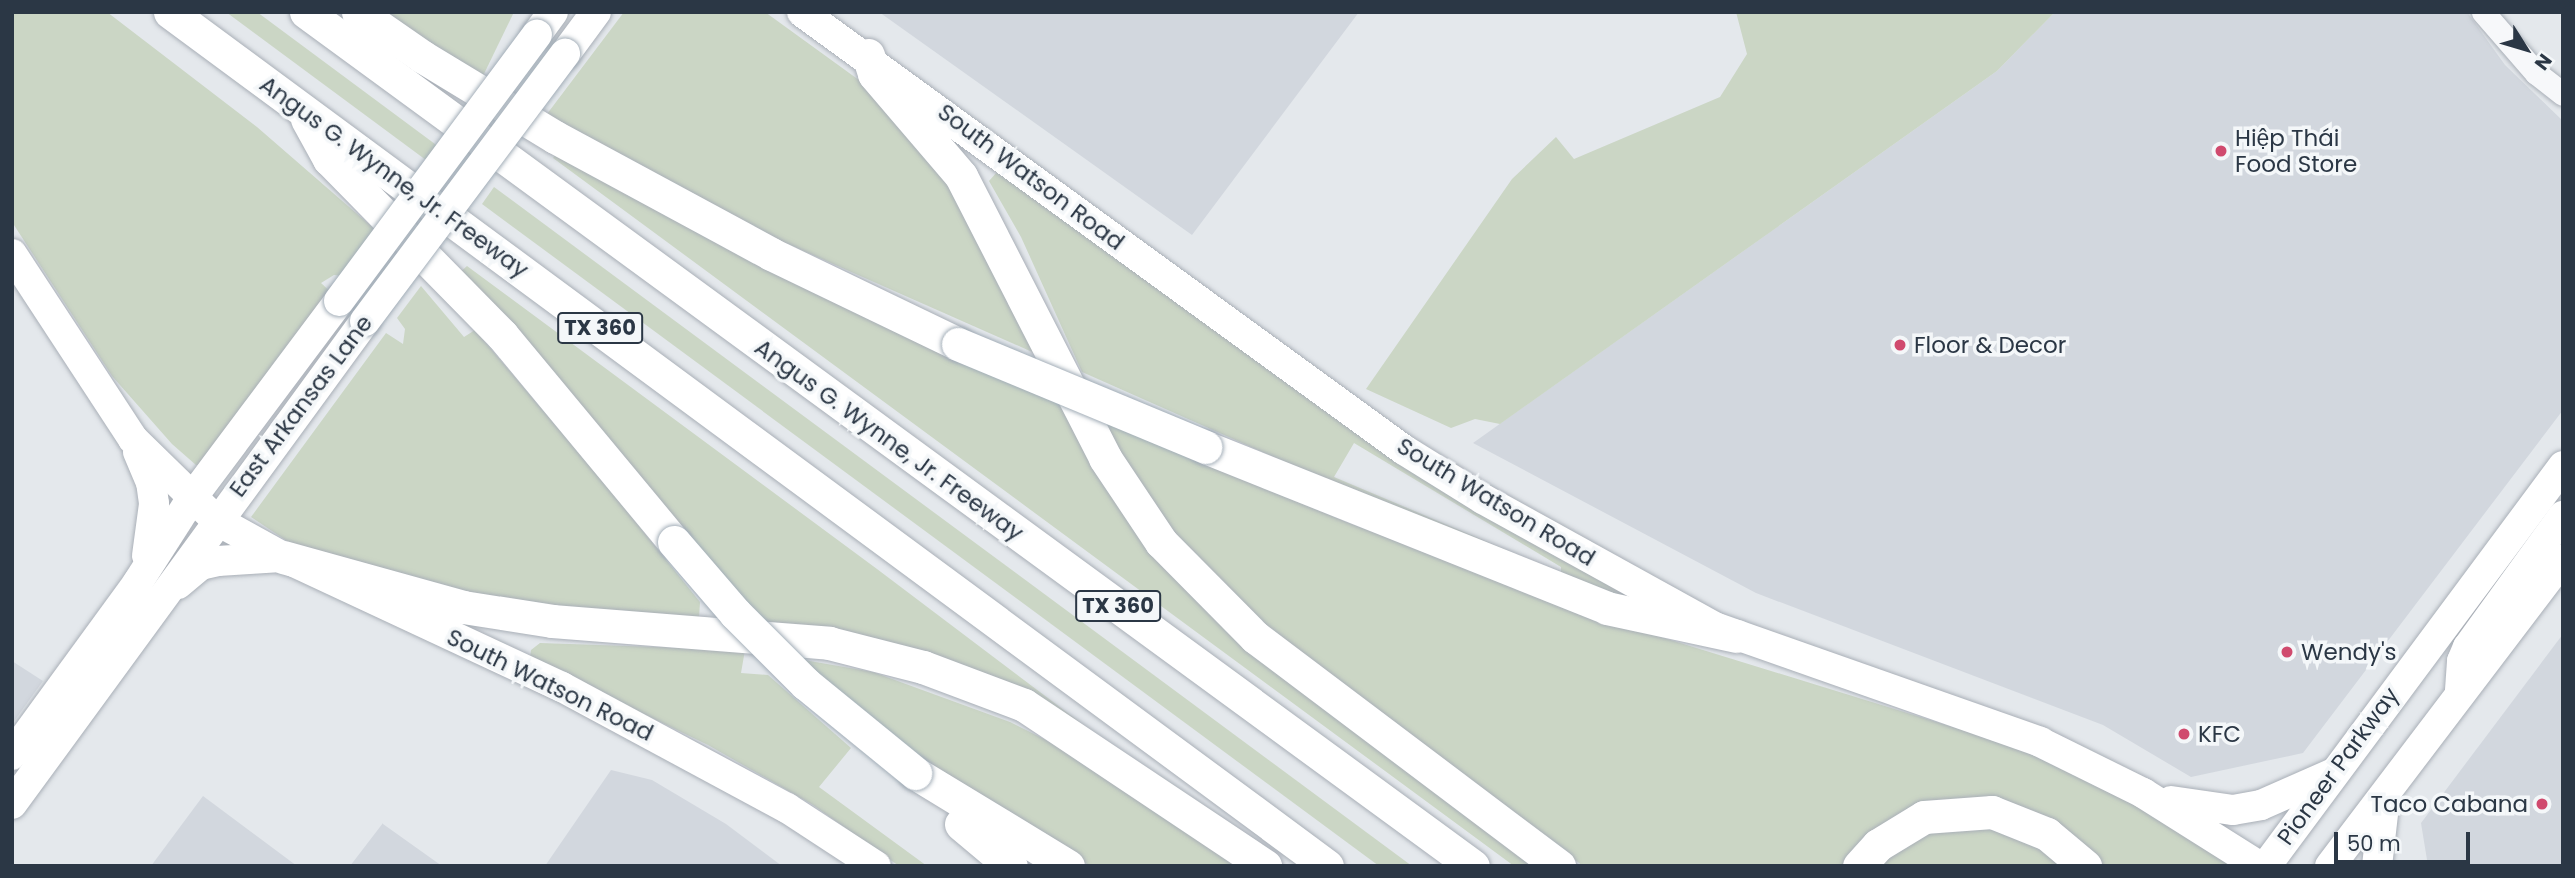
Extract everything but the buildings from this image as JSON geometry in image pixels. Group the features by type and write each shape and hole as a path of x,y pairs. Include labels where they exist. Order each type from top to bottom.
{"highway":[{"name":"Angus G. Wynne, Jr. Freeway","path":"170,12 1326,866"},
{"name":"Angus G. Wynne, Jr. Freeway","path":"306,12 1473,866"},
{"path":"358,12 423,57 555,136 771,254 958,344 1205,447 1607,608 1736,636"},
{"path":"868,55 874,74 961,176 1105,458 1161,542 1255,637 1559,866"},
{"path":"300,108 329,159 502,335 734,613 806,684 915,773 1068,866"},
{"path":"283,557 463,607 552,621 828,643 923,667 1024,705 1265,866"},
{"path":"915,773 954,819 1011,866"},
{"path":"1859,866 1878,845 1924,817 1992,812 2047,834 2085,866"}],"main road":[{"name":"East Arkansas Lane","path":"12,804 154,610 216,520 596,12"},
{"name":"South Watson Road","path":"803,12 868,55 1405,450 1483,499 1736,636 2040,742 2143,793 2259,866"},
{"name":"East Arkansas Lane","path":"12,755 138,582 191,499 545,23"},
{"path":"12,254 133,439 152,482 154,504 150,544 138,582"},
{"name":"South Watson Road","path":"133,439 191,499 216,520 283,557 562,687 788,808 876,866"},
{"name":"Pioneer Parkway","path":"2266,866 2338,771 2419,654 2563,466"},
{"path":"2460,693 2462,661 2468,648 2563,516"},
{"path":"154,610 201,565 234,557 283,557"},
{"path":"2330,866 2563,559"},
{"path":"2143,793 2233,810 2261,805 2338,771"},
{"path":"2377,866 2386,793"}],"street":[{"path":"2483,12 2536,73 2563,94"}],"shaded area":[{"path":"879,12 1359,12 1192,235"},
{"path":"2055,12 2467,12 2505,65 2563,121 2563,410 2303,753 2191,777 2103,725 1756,593 1473,443 1997,71"},
{"path":"2563,634 2563,866 2428,866 2421,823"},
{"path":"12,661 43,681 12,724"},
{"path":"611,770 652,780 726,824 782,866 545,866"},
{"path":"203,796 297,866 151,866"},
{"path":"383,824 442,866 350,866"}],"green space":[{"path":"12,12 107,12 257,127 378,232 344,276 334,275 321,283 334,295 205,465 196,465 172,444 112,376 12,222"},
{"path":"226,12 257,12 439,147 430,163"},
{"path":"380,12 514,12 482,78"},
{"path":"624,12 765,12 892,104 931,148 1039,355 711,210 544,118"},
{"path":"1736,12 2055,12 1997,71 1500,424 1475,419 1451,428 1366,389 1512,179 1556,137 1574,159 1720,97 1747,54"},
{"path":"558,151 1067,402 1128,511 1546,866 1514,866 553,158"},
{"path":"997,172 1358,435 1534,542 1671,615 1661,618 1501,558 1082,372 1021,237 989,181","holes":["1354,443 1561,567 1561,573 1334,477"]},
{"path":"494,187 1412,866 1379,866 482,204"},
{"path":"467,266 1081,723 1048,706 766,624 458,274"},
{"path":"421,286 464,337 475,330 605,484 700,602 699,618 518,610 299,549 251,517 386,333 403,344 405,329 397,318"},
{"path":"1097,415 1346,522 1622,625 2011,745 2156,814 2239,866 2101,866 1975,803 1849,866 1583,866 1250,615 1160,517"},
{"path":"540,643 745,650 741,673 768,675 851,748 819,787 927,866 899,866 813,805 708,745 530,659 531,650"},
{"path":"804,660 873,672 1010,722 1074,754 1249,866 1091,866 1042,840 878,728"},
{"path":"2011,827 2073,866 1874,866 1935,828"}],"place":[{"name":"Hiệp Thái Food Store","path":"2221,151"},
{"name":"Floor & Decor","path":"1900,345"},
{"name":"Wendy's","path":"2287,652"},
{"name":"KFC","path":"2184,734"},
{"name":"Taco Cabana","path":"2542,804"}]}
